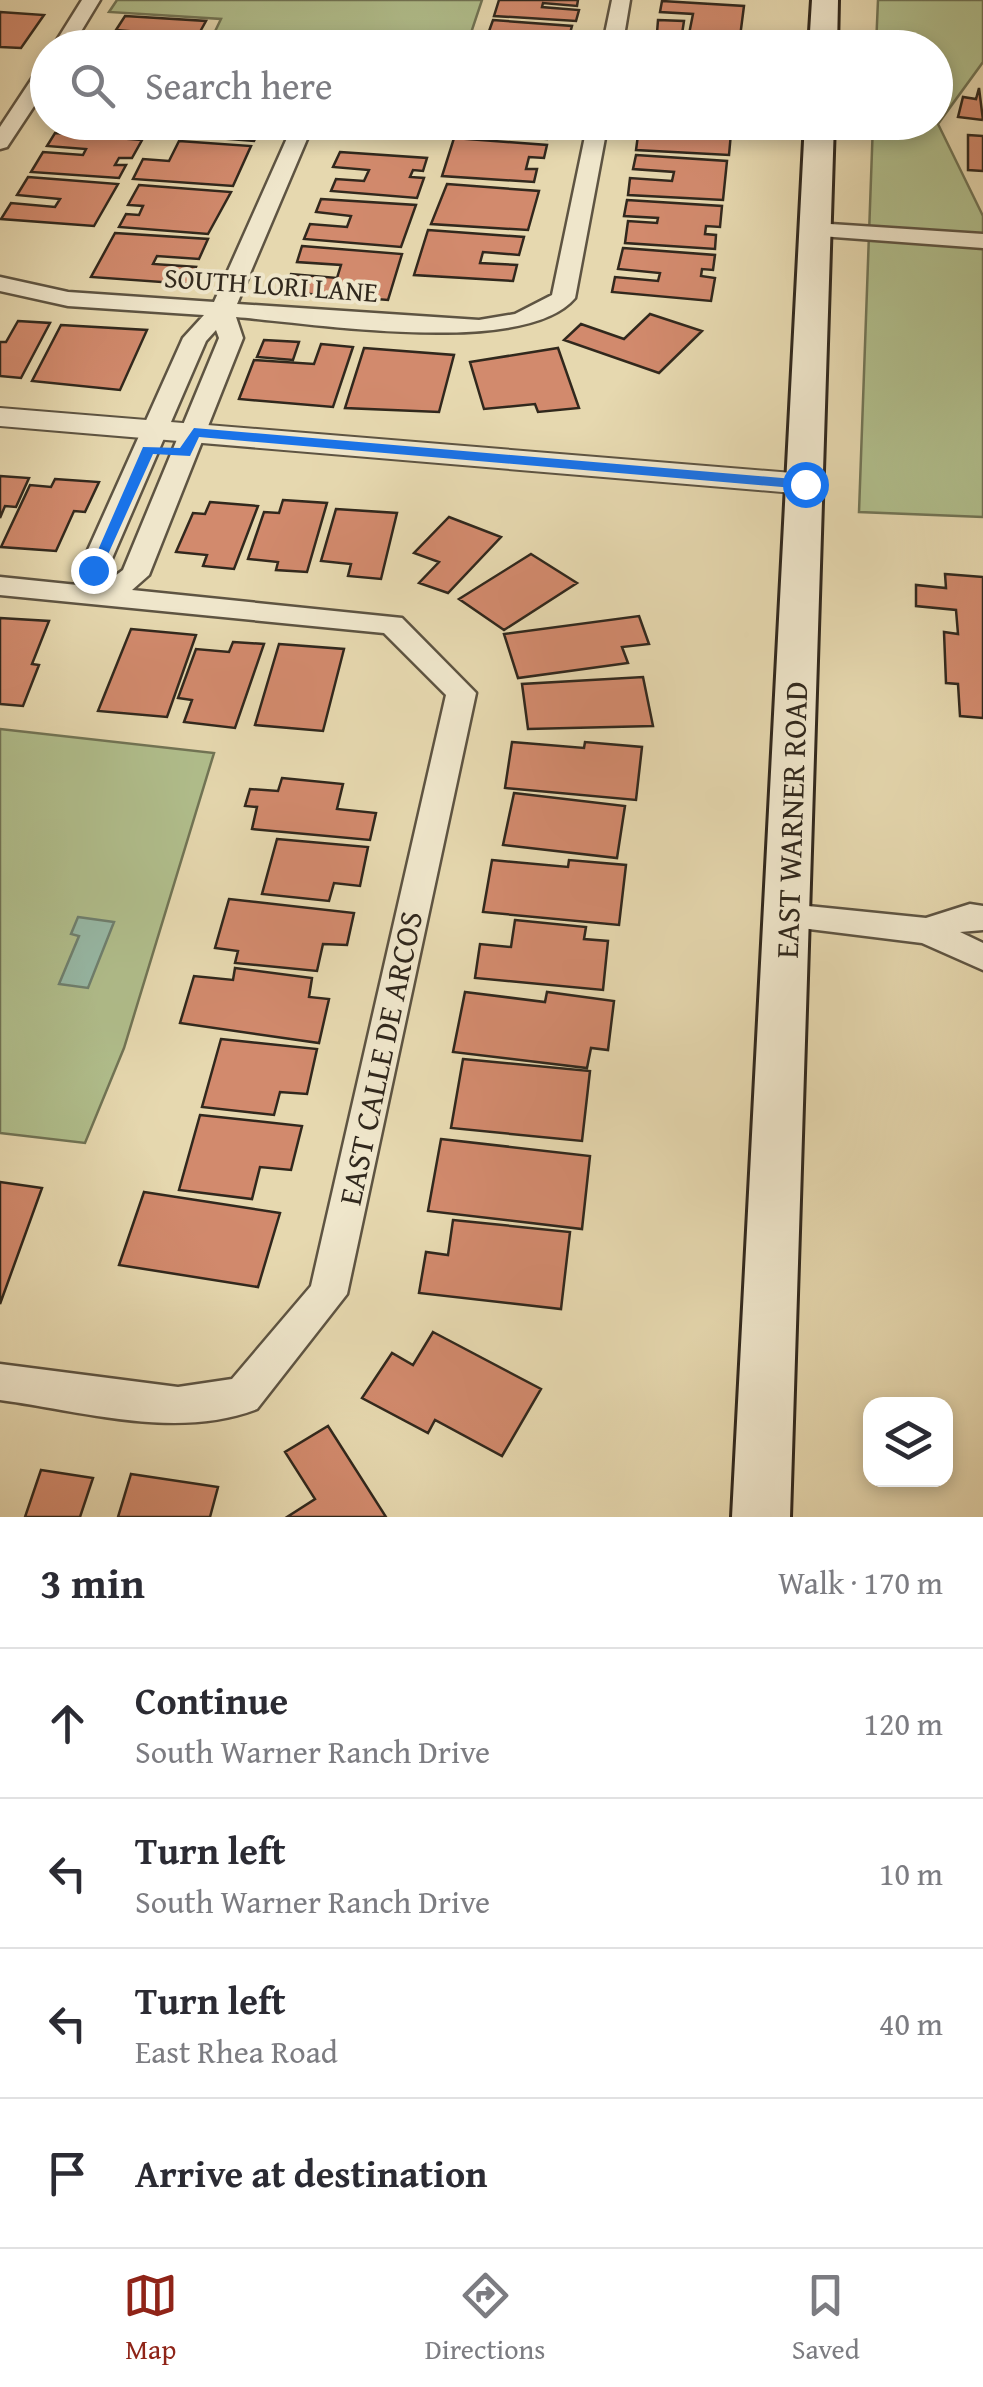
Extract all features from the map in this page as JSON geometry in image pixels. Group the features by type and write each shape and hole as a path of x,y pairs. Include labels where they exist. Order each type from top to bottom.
{"main road":[{"path":"824,30 825,0"},
{"name":"EAST WARNER ROAD","path":"762,1517 819,140"}],"street":[{"path":"73,30 92,0"},
{"path":"615,30 621,0"},
{"path":"0,143 30,97"},
{"path":"105,596 93,570 195,338 222,311 296,140"},
{"name":"SOUTH LORI LANE","path":"0,284 68,299 479,327 538,314 562,298 594,140"},
{"path":"815,230 983,241"},
{"path":"0,586 105,596 135,575 231,338 222,311"},
{"path":"0,416 152,440"},
{"path":"0,436 152,440 804,494"},
{"name":"EAST CALLE DE ARCOS","path":"0,1382 178,1406 242,1396 328,1294 461,693 392,625 105,596"},
{"path":"788,916 927,932 983,957"},
{"path":"927,932 970,916 983,918"}],"green space":[{"path":"117,0 482,0 472,30 216,30 221,19 109,12"},
{"path":"878,0 983,0 983,62 953,103 953,30 877,30"},
{"path":"872,140 946,140 983,216 983,517 859,512"},
{"path":"0,729 214,753 124,1048 85,1143 0,1133"}],"shaded area":[{"path":"78,917 114,922 88,988 59,984 79,936 71,934"}],"building":[{"path":"499,0 578,0 577,6 543,3 542,7 579,10 576,21 494,16"},
{"path":"662,1 744,6 741,30 690,30 693,14 660,12"},
{"path":"0,12 44,15 21,48 0,47"},
{"path":"125,16 206,21 201,30 116,30"},
{"path":"493,20 572,26 571,30 489,30"},
{"path":"658,20 684,21 683,30 657,30"},
{"path":"979,88 983,120 958,117 963,97 976,99"},
{"path":"968,135 983,136 983,171 968,170"},
{"path":"51,140 142,140 132,158 119,158 115,165 126,165 119,178 31,172 43,152 83,155 86,149 47,146"},
{"path":"453,140 547,145 544,158 529,157 526,169 537,169 534,182 442,176"},
{"path":"637,140 730,140 729,155 636,150"},
{"path":"179,141 251,146 233,186 133,179 143,159 169,161"},
{"path":"340,152 427,158 423,171 413,170 410,177 424,178 417,198 331,191 336,179 364,181 369,170 333,167"},
{"path":"636,155 727,161 723,200 628,195 630,178 672,181 674,172 633,169"},
{"path":"28,177 118,184 94,226 1,219 11,203 55,207 60,199 17,195"},
{"path":"447,184 539,191 528,230 431,224"},
{"path":"139,185 231,192 208,234 119,227 126,214 139,215 143,206 128,205"},
{"path":"321,199 416,205 401,247 304,239 310,224 347,227 351,216 316,212"},
{"path":"627,200 722,206 720,227 706,226 705,234 716,235 715,249 625,243 628,221 657,223 658,218 624,216"},
{"path":"428,230 524,237 519,255 483,252 480,263 517,265 513,281 414,275"},
{"path":"115,233 208,239 199,259 157,256 153,264 196,267 189,284 91,277"},
{"path":"302,246 402,254 388,300 283,292 291,274 337,278 341,265 297,262"},
{"path":"623,248 715,255 713,270 702,269 701,276 715,278 711,301 612,292 615,277 658,281 660,273 618,269"},
{"path":"650,314 702,331 659,373 564,340 581,324 624,339"},
{"path":"18,321 50,323 21,378 0,376 0,342 6,342"},
{"path":"61,325 147,330 120,390 32,381"},
{"path":"264,340 299,342 293,360 257,357"},
{"path":"321,344 353,347 333,407 239,399 254,360 314,364"},
{"path":"364,348 454,355 439,412 345,408"},
{"path":"558,348 579,408 538,412 535,404 484,409 470,362"},
{"path":"0,476 29,478 16,507 5,506 0,518"},
{"path":"55,479 99,482 85,512 74,511 56,551 1,547 30,485 51,487"},
{"path":"283,500 327,503 307,572 276,570 278,562 248,559 264,512 279,513"},
{"path":"210,502 258,506 234,569 203,566 207,555 176,552 193,513 205,514"},
{"path":"336,509 397,513 381,579 348,576 351,564 321,561"},
{"path":"449,517 501,537 448,593 419,583 439,562 414,553"},
{"path":"531,554 577,583 504,630 459,599"},
{"path":"945,574 983,577 983,718 960,716 958,684 946,683 944,632 958,634 956,610 916,606 916,585 946,588"},
{"path":"639,616 649,644 622,647 628,663 518,678 504,634"},
{"path":"0,618 49,621 32,664 39,665 23,706 0,704"},
{"path":"131,629 196,635 167,717 98,711"},
{"path":"233,642 264,644 235,728 184,722 192,700 178,698 196,649 229,652"},
{"path":"279,644 344,649 323,731 255,725"},
{"path":"643,677 653,726 528,729 522,684"},
{"path":"512,742 584,748 585,742 642,747 636,800 505,788"},
{"path":"282,778 343,784 337,809 376,813 370,840 252,829 257,807 245,806 250,789 278,791"},
{"path":"514,793 625,806 617,858 503,845"},
{"path":"277,839 368,847 360,886 334,883 329,901 262,894"},
{"path":"492,860 568,867 569,860 626,865 619,925 483,912"},
{"path":"229,899 354,913 347,945 323,944 317,971 235,963 238,951 215,948"},
{"path":"515,920 586,927 584,939 608,941 603,990 475,978 480,944 511,947"},
{"path":"235,968 312,978 309,997 329,999 319,1043 180,1023 194,976 233,980"},
{"path":"465,992 545,1002 547,992 614,1001 608,1050 591,1048 587,1068 453,1052"},
{"path":"221,1039 317,1049 307,1094 280,1092 274,1115 202,1107"},
{"path":"463,1059 590,1071 582,1141 451,1128"},
{"path":"200,1115 302,1126 291,1170 260,1167 252,1199 179,1190"},
{"path":"441,1139 590,1156 582,1229 428,1211"},
{"path":"0,1182 42,1188 0,1304"},
{"path":"144,1192 280,1213 258,1287 119,1265"},
{"path":"453,1220 570,1232 561,1309 419,1293 426,1252 448,1255"},
{"path":"433,1332 541,1389 502,1456 435,1420 428,1433 362,1398 392,1353 413,1365"},
{"path":"328,1426 386,1517 287,1517 315,1499 285,1452"},
{"path":"41,1470 93,1478 80,1517 25,1517"},
{"path":"131,1474 218,1487 210,1517 118,1517"}],"route":[{"path":"93,570 148,450 185,453 194,432 805,484"}]}
